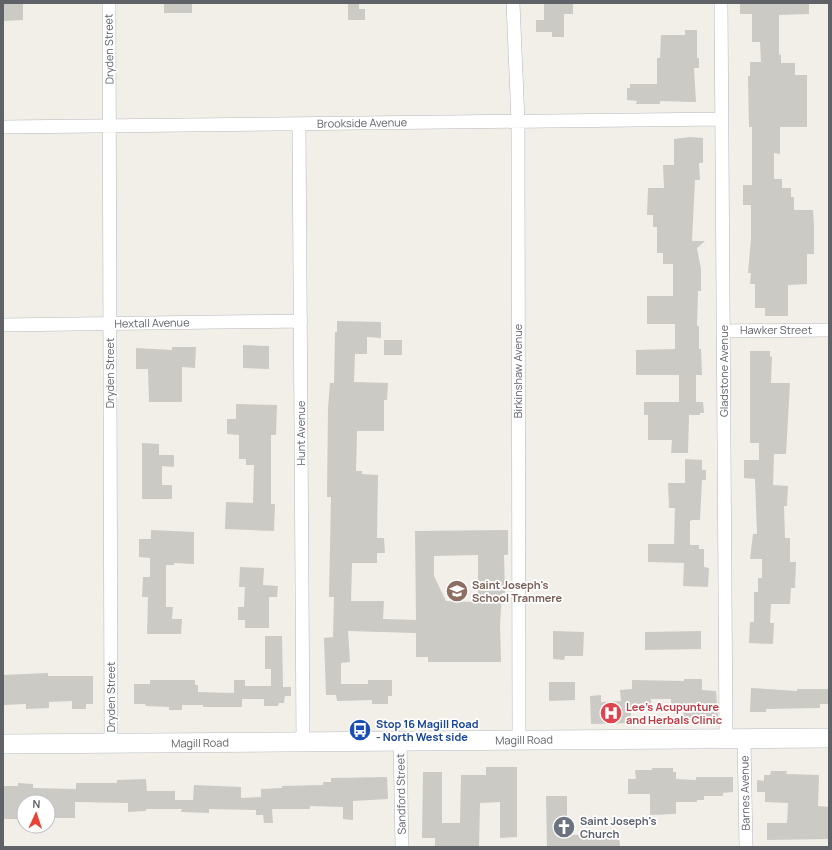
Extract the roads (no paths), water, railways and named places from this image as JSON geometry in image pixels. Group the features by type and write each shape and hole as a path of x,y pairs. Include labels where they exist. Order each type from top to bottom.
{"main road":[{"name":"Magill Road","path":"3,744 829,738"}],"street":[{"name":"Dryden Street","path":"109,3 111,744"},
{"name":"Birkinshaw Avenue","path":"513,3 518,121 520,740"},
{"name":"Gladstone Avenue","path":"721,3 723,331 735,738"},
{"name":"Brookside Avenue","path":"3,127 722,119"},
{"name":"Hunt Avenue","path":"299,124 302,742"},
{"name":"Hextall Avenue","path":"3,325 301,321"},
{"name":"Hawker Street","path":"723,331 829,330"},
{"name":"Barnes Avenue","path":"735,738 746,847"},
{"name":"Sandford Street","path":"400,741 402,847"}],"place":[{"name":"Saint Joseph's School Tranmere","path":"457,591"},
{"name":"Lee's Acupunture and Herbals Clinic","path":"611,713"},
{"name":"Stop 16 Magill Road - North West side","path":"360,730"},
{"name":"Saint Joseph's Church","path":"564,827"}]}
